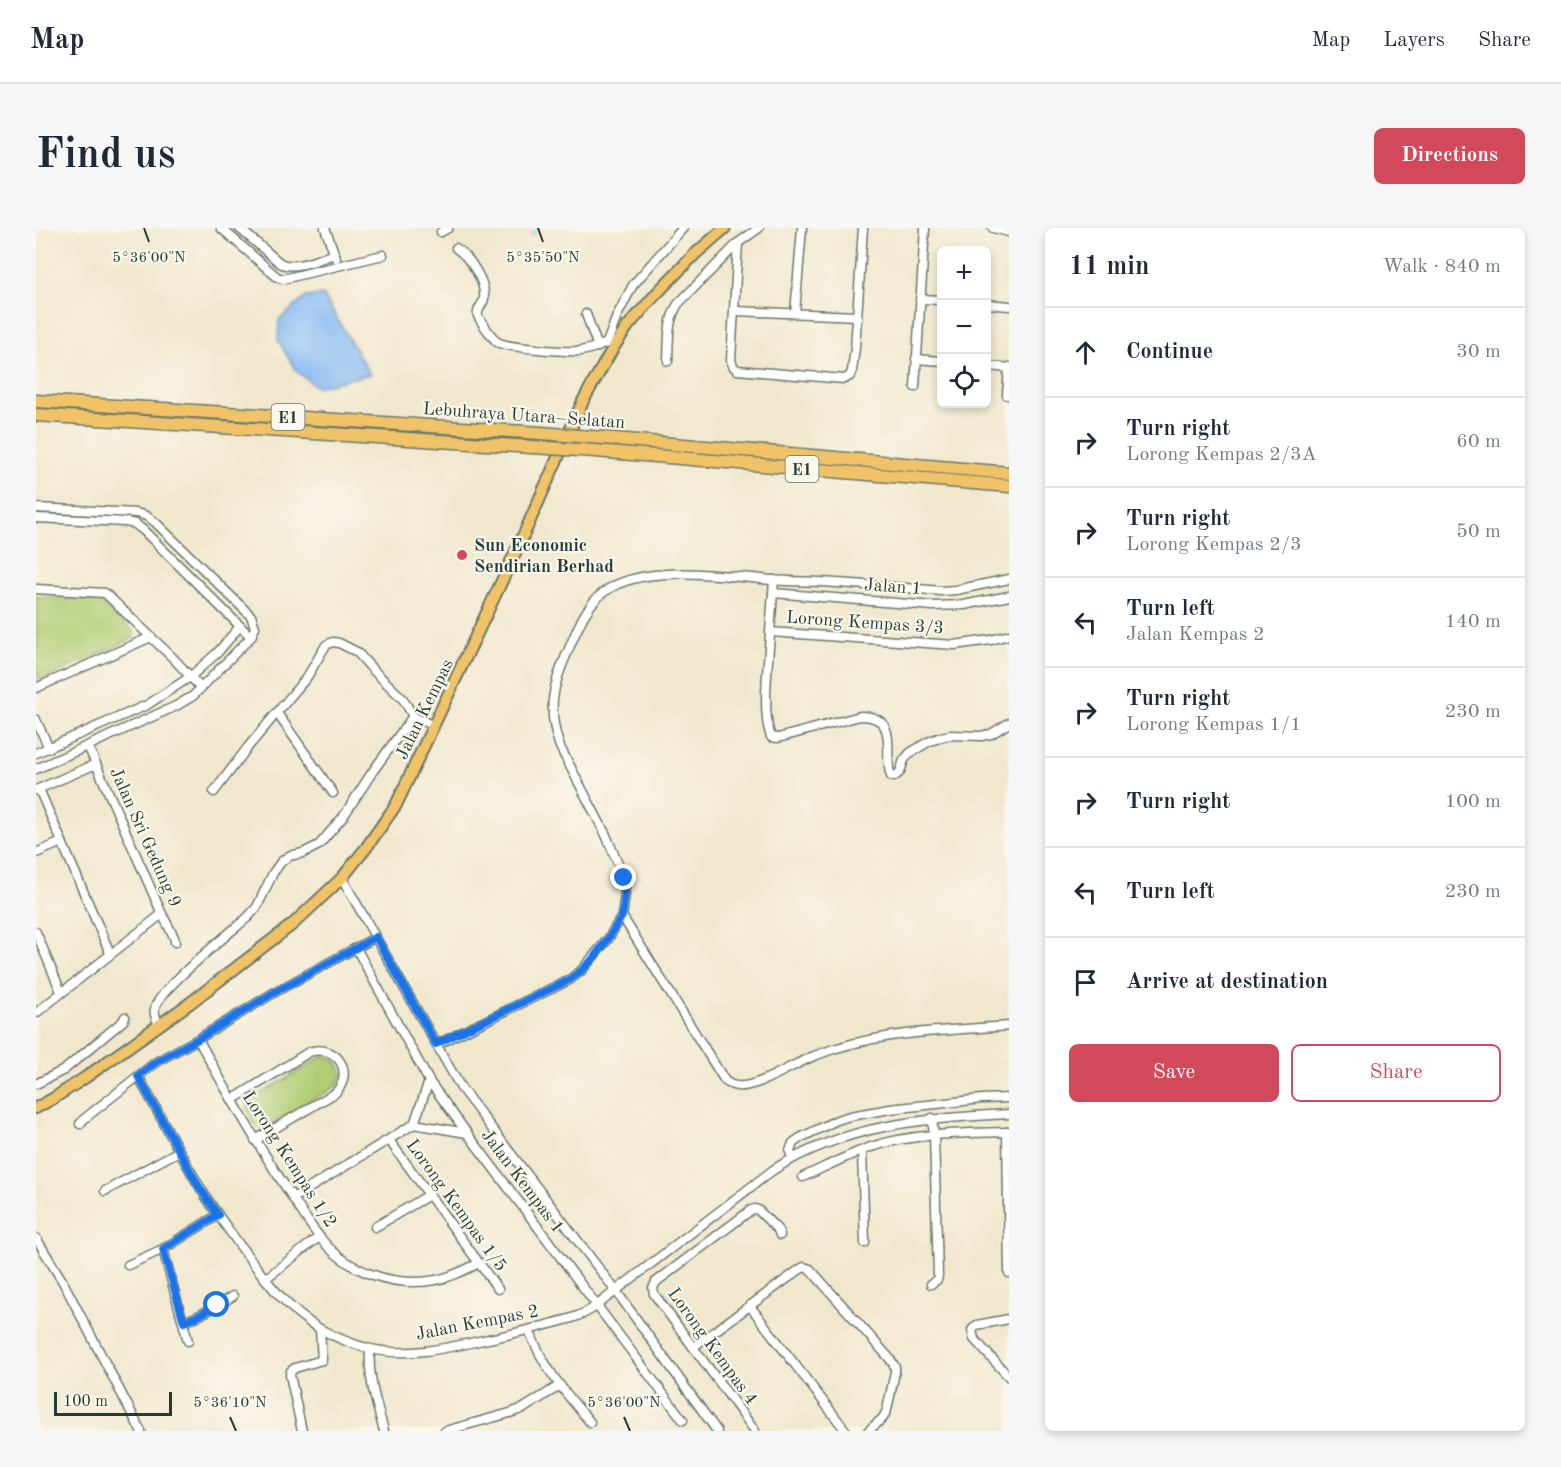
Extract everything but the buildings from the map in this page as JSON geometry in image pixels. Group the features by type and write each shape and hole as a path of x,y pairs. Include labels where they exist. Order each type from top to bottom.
{"highway":[{"name":"Lebuhraya Utara–Selatan","path":"36,402 541,433 1009,473"},
{"name":"Lebuhraya Utara–Selatan","path":"36,415 596,451 1009,486"}],"main road":[{"name":"Jalan Kempas","path":"36,1108 78,1083 190,1004 293,924 342,878 366,848 396,805 434,726 524,534 606,346 701,249 725,228"}],"street":[{"path":"220,228 280,278 287,279 383,255"},
{"path":"239,228 285,267 294,267 335,254"},
{"path":"325,228 339,266"},
{"path":"606,346 617,316 633,285 683,228"},
{"path":"668,361 670,323 672,313 678,304 738,243 759,228"},
{"path":"795,314 802,228"},
{"path":"738,243 731,360 733,366 737,370 844,379 850,376 852,371 855,348 863,228"},
{"path":"915,387 925,228"},
{"path":"993,228 1009,232"},
{"path":"456,248 463,254 483,284 483,303 478,309 478,315 497,342 518,347 572,352 606,346"},
{"path":"920,299 937,300"},
{"path":"991,304 1009,306"},
{"path":"735,311 857,316"},
{"path":"586,314 606,346"},
{"path":"916,359 937,361"},
{"path":"991,366 1009,368 1007,395"},
{"path":"36,508 136,513 146,516 155,522 251,616 255,627 251,637 193,696 184,702 36,769"},
{"path":"36,519 135,524 251,637"},
{"path":"436,1044 569,980 581,971 608,939 622,916 625,894 624,878 606,836 560,747 552,716 552,698 557,673 588,608 604,592 621,582 667,574 834,582 941,591 1009,579"},
{"name":"Lorong Kempas 3/3","path":"774,580 770,632 954,645 1009,635"},
{"path":"36,589 105,593 201,688"},
{"name":"Jalan 1","path":"773,593 951,606 1009,596"},
{"path":"36,753 147,705 190,677 218,652 240,626"},
{"path":"770,632 766,697 771,737 778,738 860,716 868,716 878,720 887,732 890,741 888,766 891,776 894,777 900,772 904,760 910,753 940,737 991,734 1009,723"},
{"path":"36,688 151,637"},
{"path":"213,792 307,677 326,645 333,642 357,652 403,699 414,716 434,726"},
{"path":"277,713 333,793"},
{"path":"159,1025 154,1013 155,1007 165,991 257,907 273,873 281,862 319,844 343,817 373,771 414,716"},
{"path":"36,720 49,748"},
{"name":"Jalan Sri Gedung 9","path":"88,746 175,942"},
{"path":"96,764 37,790 111,953"},
{"path":"36,854 62,842"},
{"path":"342,878 461,1088 616,1291 717,1431"},
{"path":"36,1013 162,914"},
{"path":"622,916 725,1081 736,1086 751,1085 814,1056 864,1040 911,1033 1009,1026"},
{"path":"36,932 61,992"},
{"path":"81,1124 84,1119 156,1062 275,992 376,937"},
{"name":"Jalan Kempas 1","path":"356,948 429,1081 683,1420"},
{"path":"36,1084 63,1070 123,1021 124,1017"},
{"name":"Lorong Kempas 1/2","path":"198,1039 255,1140 319,1237 339,1256 360,1270 382,1279 411,1282 437,1280 458,1274 479,1263"},
{"path":"232,1100 309,1052 317,1049 325,1050 338,1058 343,1072 340,1088 335,1093 255,1140"},
{"name":"Jalan Kempas 2","path":"138,1076 179,1151 218,1215 265,1279 298,1313 320,1329 370,1349 401,1353 445,1349 529,1330 573,1317 596,1306 773,1170 826,1142 873,1128 932,1118 1009,1114"},
{"path":"293,1198 414,1124 429,1081"},
{"path":"792,1158 790,1147 800,1138 850,1116 902,1107 982,1098 1009,1098"},
{"path":"931,1284 937,1280 938,1276 932,1118"},
{"path":"414,1124 467,1133"},
{"path":"802,1177 881,1145 934,1135 1008,1132 1009,1273"},
{"name":"Lorong Kempas 1/5","path":"389,1140 498,1289"},
{"path":"105,1191 179,1151"},
{"path":"862,1151 864,1243"},
{"path":"375,1227 429,1195"},
{"name":"Lorong Kempas 4","path":"755,1431 653,1291 656,1282 755,1209 778,1230 780,1235"},
{"path":"128,1265 163,1249 218,1215"},
{"path":"265,1279 319,1237"},
{"path":"36,1238 63,1282 141,1431"},
{"name":"Lorong Kempas 4","path":"678,1243 688,1258"},
{"path":"163,1249 188,1341"},
{"path":"693,1347 799,1270 810,1269 895,1367 887,1410 883,1418 868,1431"},
{"path":"184,1322 233,1296"},
{"path":"750,1306 846,1431"},
{"path":"1009,1319 977,1325 972,1330 974,1339 1009,1377"},
{"path":"302,1431 290,1375 295,1368 322,1360 320,1329"},
{"path":"529,1330 542,1360 559,1386 590,1422"},
{"path":"370,1349 370,1382 384,1431"},
{"path":"446,1431 524,1408 559,1386"}],"green space":[{"path":"36,596 99,600 134,632 134,638 40,681 36,670"},
{"path":"323,1056 336,1059 343,1073 338,1085 263,1129 256,1126 248,1111 249,1101"}],"water":[{"path":"323,295 370,374 317,387 296,371 278,340 279,320 306,297"}],"waterway":[{"path":"531,235 540,228"}],"place":[{"name":"Sun Economic Sendirian Berhad","path":"462,555"}],"route":[{"path":"217,1305 184,1322 163,1249 218,1215 198,1185 138,1076 156,1062 275,992 376,937 436,1044 569,980 581,971 608,939 622,916 625,894 624,878"}]}
